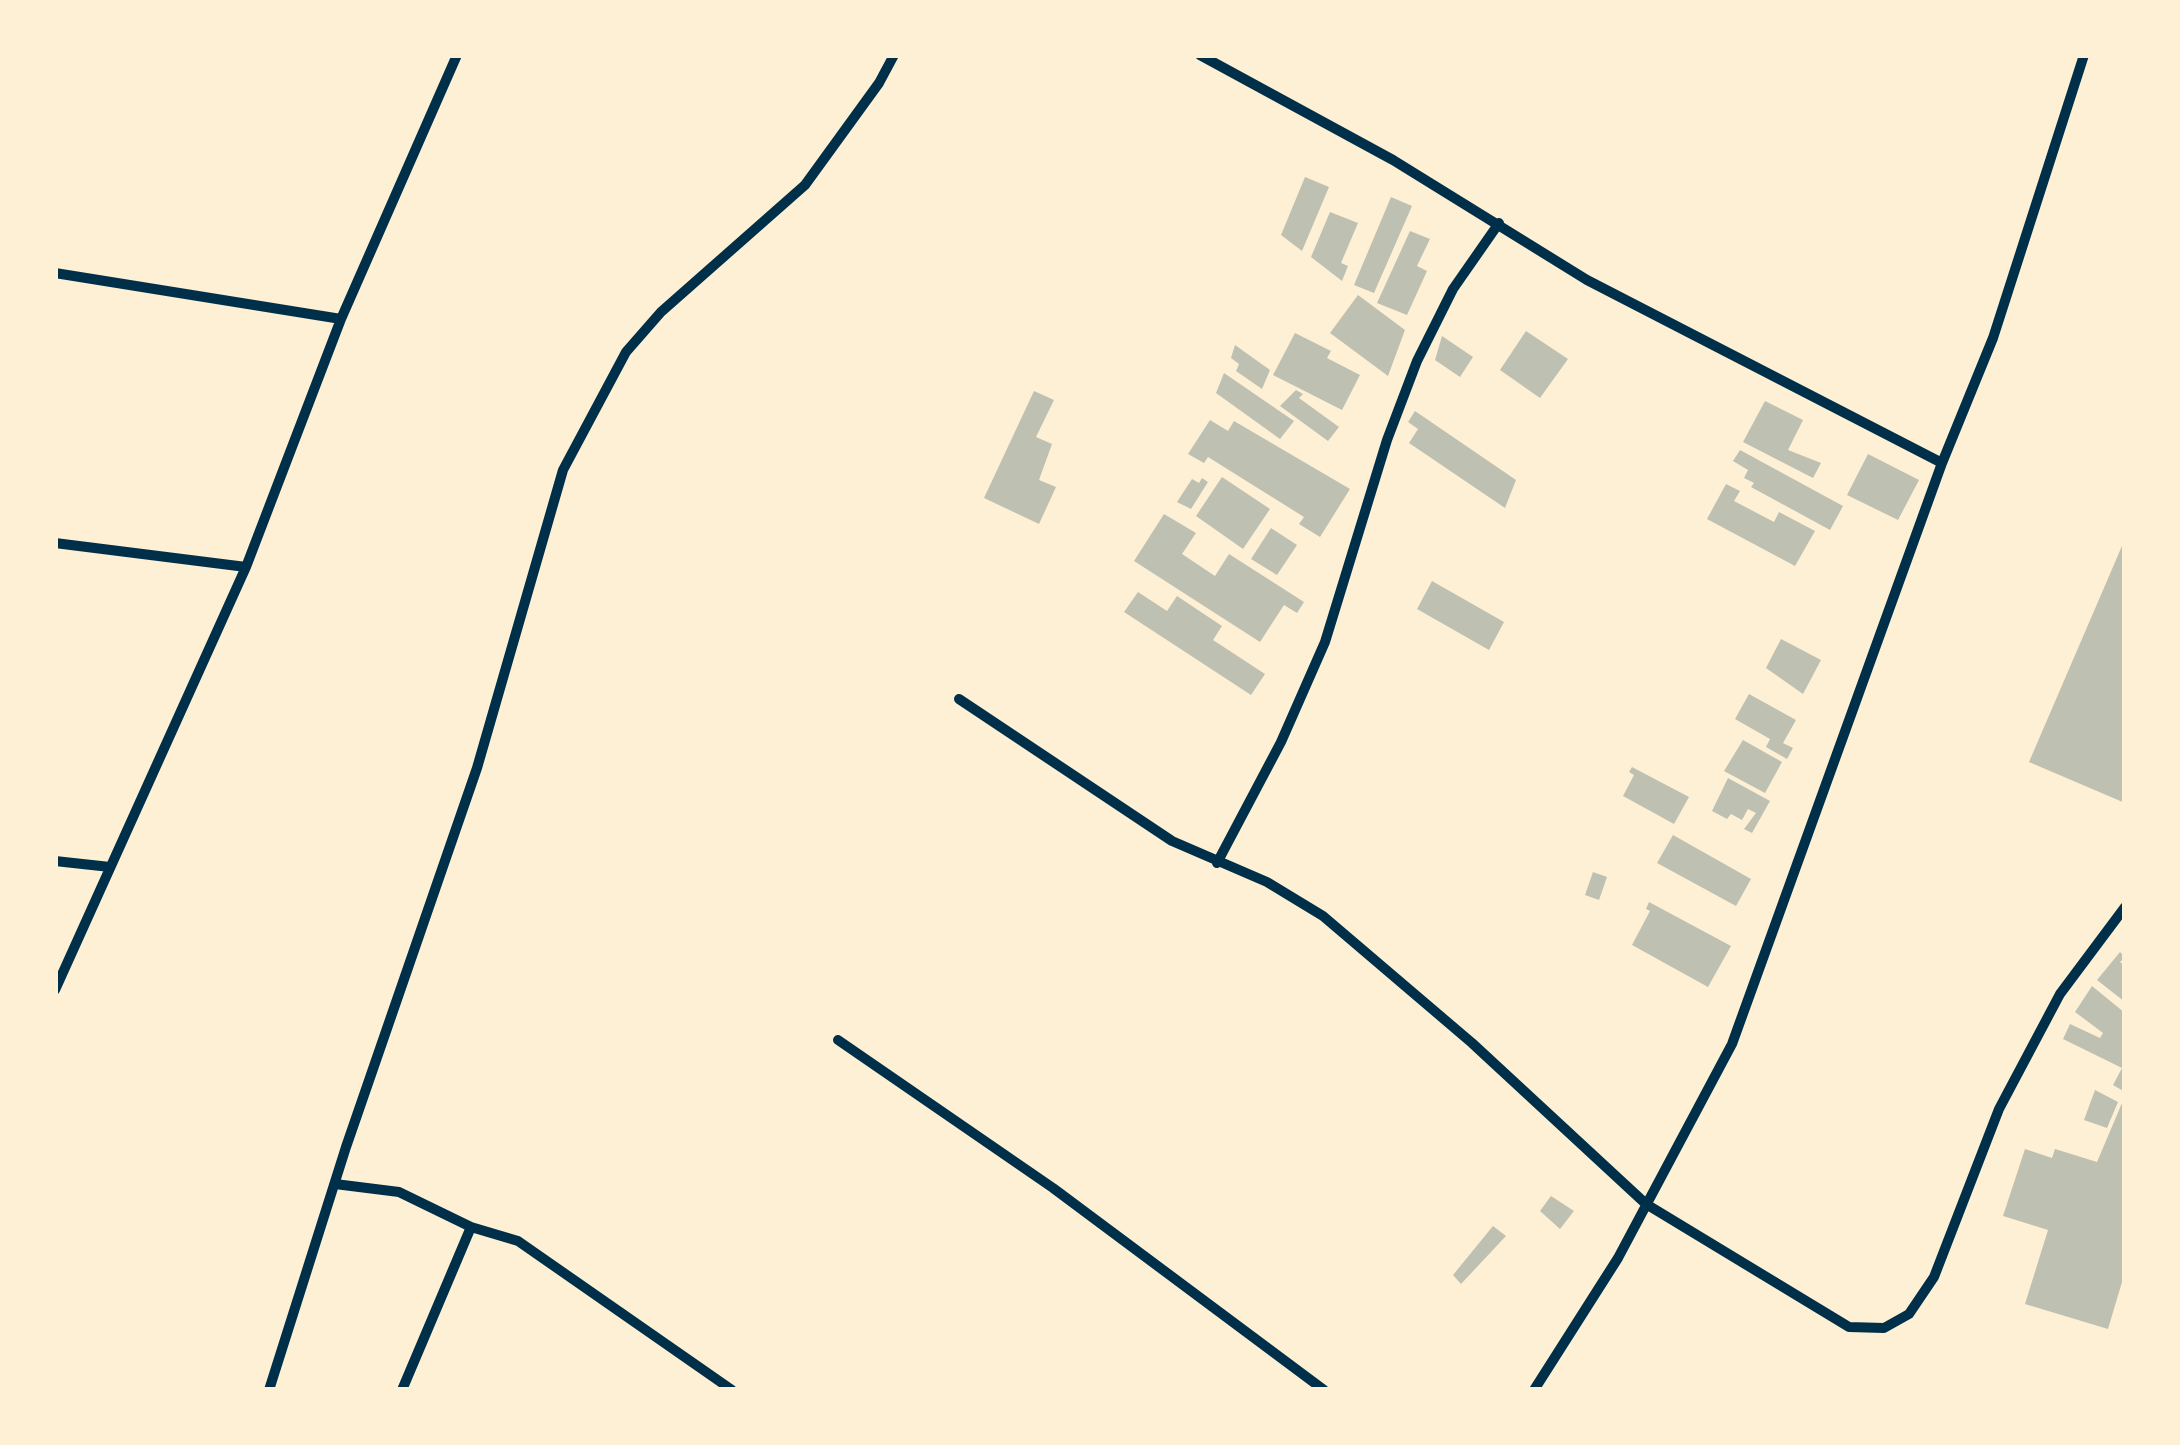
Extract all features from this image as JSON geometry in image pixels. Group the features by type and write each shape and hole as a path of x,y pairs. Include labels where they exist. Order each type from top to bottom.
{"street":[{"path":"55,990 246,567 342,320 457,55"},
{"path":"269,1390 476,768 563,470 626,352 660,312 804,185 879,83 894,55"},
{"path":"1200,55 1499,223 1588,280 1942,464"},
{"path":"1534,1390 1618,1258 1732,1044 1942,464 1993,338 2084,55"},
{"path":"1217,862 1281,742 1325,642 1387,440 1417,361 1453,289 1499,223"},
{"path":"55,273 342,320"},
{"path":"55,543 246,567"},
{"path":"960,700 1172,841 1266,882 1323,916 1485,1055 1646,1204 1849,1327 1884,1328 1909,1314 1934,1278 1954,1236 1999,1108 2060,994 2125,907"},
{"path":"55,861 110,867"},
{"path":"838,1040 1054,1188 1324,1390"},
{"path":"335,1184 398,1192 470,1226 518,1241 732,1390"},
{"path":"402,1390 470,1226"}],"building":[{"path":"1305,177 1329,187 1302,251 1281,235"},
{"path":"1391,197 1412,206 1374,293 1354,285"},
{"path":"1330,212 1358,223 1341,263 1348,266 1342,281 1311,257"},
{"path":"1410,231 1430,239 1417,266 1427,271 1407,315 1377,303"},
{"path":"1358,295 1405,330 1388,376 1330,333"},
{"path":"1526,331 1568,359 1540,398 1500,370"},
{"path":"1295,333 1331,351 1327,358 1360,375 1342,410 1273,375"},
{"path":"1442,336 1473,357 1460,377 1435,360"},
{"path":"1235,345 1270,370 1262,389 1236,371 1239,364 1231,358"},
{"path":"1224,373 1294,421 1280,439 1216,393"},
{"path":"1296,390 1303,394 1299,398 1339,427 1328,441 1280,406"},
{"path":"1034,391 1054,400 1036,437 1052,444 1039,480 1056,487 1039,524 984,498"},
{"path":"1765,401 1803,420 1788,450 1821,463 1813,478 1743,442"},
{"path":"1415,411 1516,480 1505,508 1409,443 1418,429 1408,422"},
{"path":"1210,420 1228,431 1234,421 1350,489 1320,537 1299,524 1304,517 1208,457 1204,463 1188,454"},
{"path":"1740,450 1843,506 1830,530 1751,487 1754,483 1744,478 1748,470 1733,461"},
{"path":"1868,454 1919,480 1898,520 1847,495"},
{"path":"1222,477 1270,509 1243,549 1196,516"},
{"path":"1202,478 1208,482 1191,509 1177,502 1192,479 1199,483"},
{"path":"1726,484 1740,491 1734,501 1774,522 1779,512 1815,531 1795,566 1707,519"},
{"path":"1164,514 1196,533 1182,554 1215,576 1229,554 1304,602 1297,613 1284,605 1260,642 1134,561"},
{"path":"1271,528 1297,545 1277,575 1251,559"},
{"path":"2125,539 2125,803 2029,762"},
{"path":"1432,581 1504,622 1489,650 1417,609"},
{"path":"1138,592 1167,611 1177,596 1222,626 1213,640 1265,674 1251,695 1124,612"},
{"path":"1781,639 1821,660 1803,694 1766,668"},
{"path":"1749,694 1796,720 1783,743 1793,748 1787,759 1766,747 1770,739 1735,719"},
{"path":"1743,740 1782,762 1765,793 1724,771"},
{"path":"1632,767 1689,797 1674,824 1623,796 1634,775 1629,772"},
{"path":"1728,778 1770,801 1752,833 1744,829 1756,813 1748,809 1742,820 1731,814 1727,819 1712,811"},
{"path":"1673,835 1751,879 1736,906 1657,863"},
{"path":"1593,872 1607,877 1599,900 1585,895"},
{"path":"1649,902 1731,946 1708,987 1632,945 1650,911 1646,909"},
{"path":"2120,952 2125,957 2120,962 2125,966 2125,1002 2097,980"},
{"path":"2092,986 2125,1013 2125,1092 2113,1085 2122,1068 2063,1039 2070,1024 2100,1038 2103,1033 2075,1012"},
{"path":"2095,1090 2118,1102 2107,1128 2084,1120"},
{"path":"2122,1103 2125,1272 2108,1329 2025,1304 2048,1230 2003,1216 2025,1149 2052,1158 2055,1149 2097,1162"},
{"path":"1551,1196 1574,1211 1560,1229 1540,1211"},
{"path":"1493,1226 1506,1236 1461,1284 1453,1275"}]}
